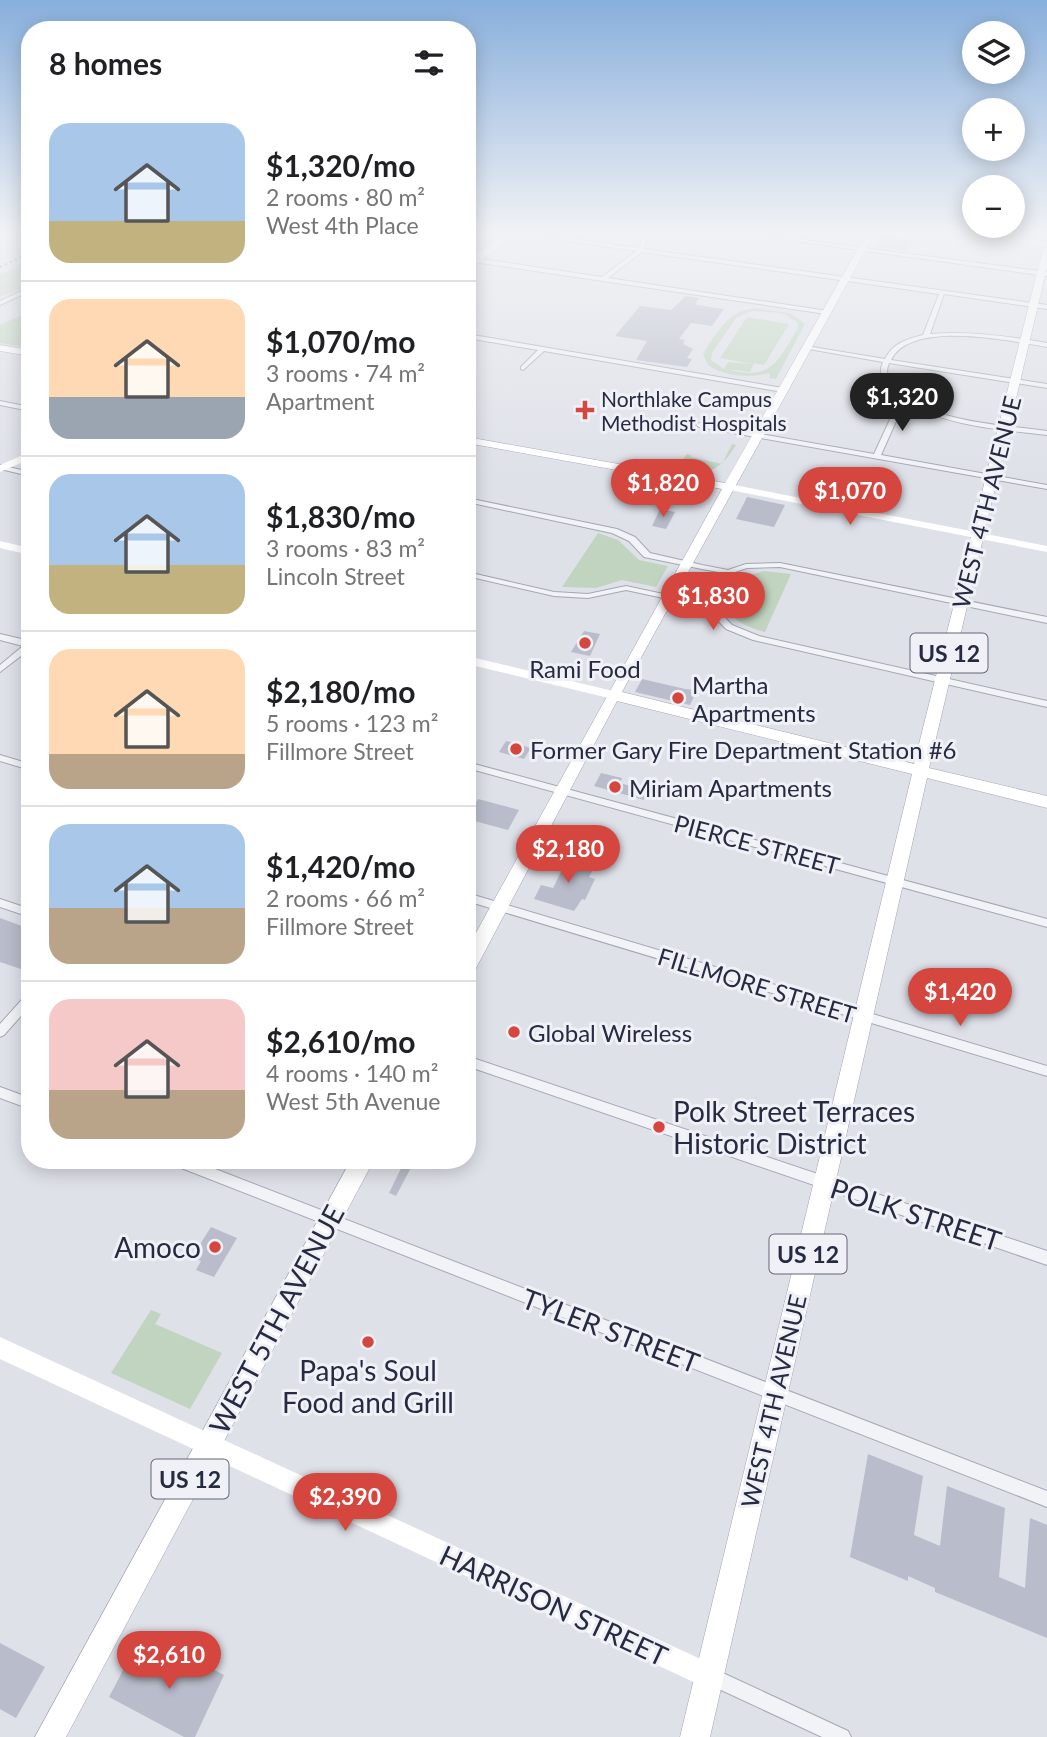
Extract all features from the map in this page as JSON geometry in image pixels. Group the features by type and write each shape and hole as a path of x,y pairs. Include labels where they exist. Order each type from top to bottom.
{"main road":[{"path":"476,951 613,695 826,312"},
{"name":"WEST 4TH AVENUE","path":"695,1737 895,881 1032,312"},
{"path":"0,348 21,352"},
{"path":"476,436 548,453"},
{"path":"476,441 729,488"},
{"path":"613,695 1047,802"},
{"name":"WEST 5TH AVENUE","path":"50,1737 358,1169"}],"street":[{"path":"926,336 935,312"},
{"path":"1047,345 970,334 926,336 901,344 885,361 885,379 903,398 938,413 1047,433"},
{"path":"476,338 783,390"},
{"path":"806,348 1047,386"},
{"path":"523,368 543,349"},
{"path":"877,456 903,398"},
{"path":"0,403 21,407"},
{"path":"699,425 1047,487"},
{"path":"1,468 21,459"},
{"path":"1,468 21,472"},
{"path":"729,488 1047,549"},
{"path":"476,502 614,531 632,539 647,555 687,564 726,572 753,565 780,565 1047,620"},
{"path":"0,544 21,550"},
{"path":"476,576 554,594 588,596 626,588 668,597 710,607 729,627 756,638 1047,704"},
{"path":"0,637 21,642"},
{"path":"0,669 21,651"},
{"path":"476,662 613,695"},
{"path":"0,758 21,764"},
{"name":"PIERCE STREET","path":"476,767 1047,922"},
{"name":"FILLMORE STREET","path":"476,900 1047,1071"},
{"path":"0,903 21,910"},
{"path":"0,1032 21,1008"},
{"name":"POLK STREET","path":"476,1064 1047,1258"},
{"path":"0,1092 21,1100"},
{"name":"TYLER STREET","path":"199,1169 1047,1499"},
{"name":"HARRISON STREET","path":"0,1348 842,1737"}],"green space":[{"path":"750,312 736,318 712,353 711,360 724,369 728,362 753,364 720,358 747,317 789,324 764,365 754,363 750,372 727,369 754,373 764,370 772,366 785,350 798,328 797,322 782,313 768,312 790,313 805,324 776,379 769,378 770,373 754,376 730,374 708,365 703,354 724,323 738,313"},
{"path":"21,315 21,346 0,343 0,325"},
{"path":"732,444 736,445 730,454 723,462"},
{"path":"687,454 721,464 704,472 675,471"},
{"path":"598,533 618,540 639,560 668,566 656,587 622,580 596,588 562,587"},
{"path":"764,571 791,574 765,632 740,622 722,602 687,594 698,573 732,580"},
{"path":"151,1310 161,1314 155,1324 222,1353 190,1409 111,1373"}],"building":[{"path":"635,312 722,312 712,326 691,323 679,339 685,340 683,344 693,349 687,358 692,359 687,367 636,360 647,341 615,336"},
{"path":"747,497 785,505 774,527 736,519"},
{"path":"660,509 675,512 666,529 652,526"},
{"name":"Rami Food","path":"584,631 600,634 590,656 571,652"},
{"name":"Martha Apartments","path":"642,679 697,690 690,705 635,692"},
{"name":"Former Gary Fire Department Station #6","path":"506,741 531,748 524,759 499,752"},
{"name":"Miriam Apartments","path":"601,773 622,778 620,783 648,791 644,800 594,786"},
{"path":"478,799 519,810 508,830 476,821"},
{"path":"559,857 594,867 589,877 595,879 585,900 582,899 574,911 534,899 541,885 553,888 562,870 554,868"},
{"path":"0,918 21,926 21,969 0,962"},
{"path":"401,1169 410,1169 396,1196 389,1193"},
{"name":"Amoco","path":"211,1227 237,1238 214,1277 196,1270 201,1261 192,1257"},
{"path":"868,1454 923,1476 914,1535 940,1546 947,1486 1005,1508 999,1577 1025,1588 1030,1518 1047,1525 1047,1638 935,1592 935,1588 908,1576 908,1581 850,1557"},
{"path":"0,1643 45,1667 16,1718 0,1709"},
{"path":"169,1646 224,1675 195,1737 184,1737 109,1697 130,1657 157,1671"}],"place":[{"name":"Northlake Campus Methodist Hospitals","path":"585,410"},
{"name":"Rami Food","path":"585,643"},
{"name":"Martha Apartments","path":"678,698"},
{"name":"Former Gary Fire Department Station #6","path":"516,749"},
{"name":"Miriam Apartments","path":"615,787"},
{"name":"Global Wireless","path":"514,1032"},
{"name":"Polk Street Terraces Historic District","path":"659,1127"},
{"name":"Amoco","path":"215,1247"},
{"name":"Papa's Soul Food and Grill","path":"368,1342"}]}
